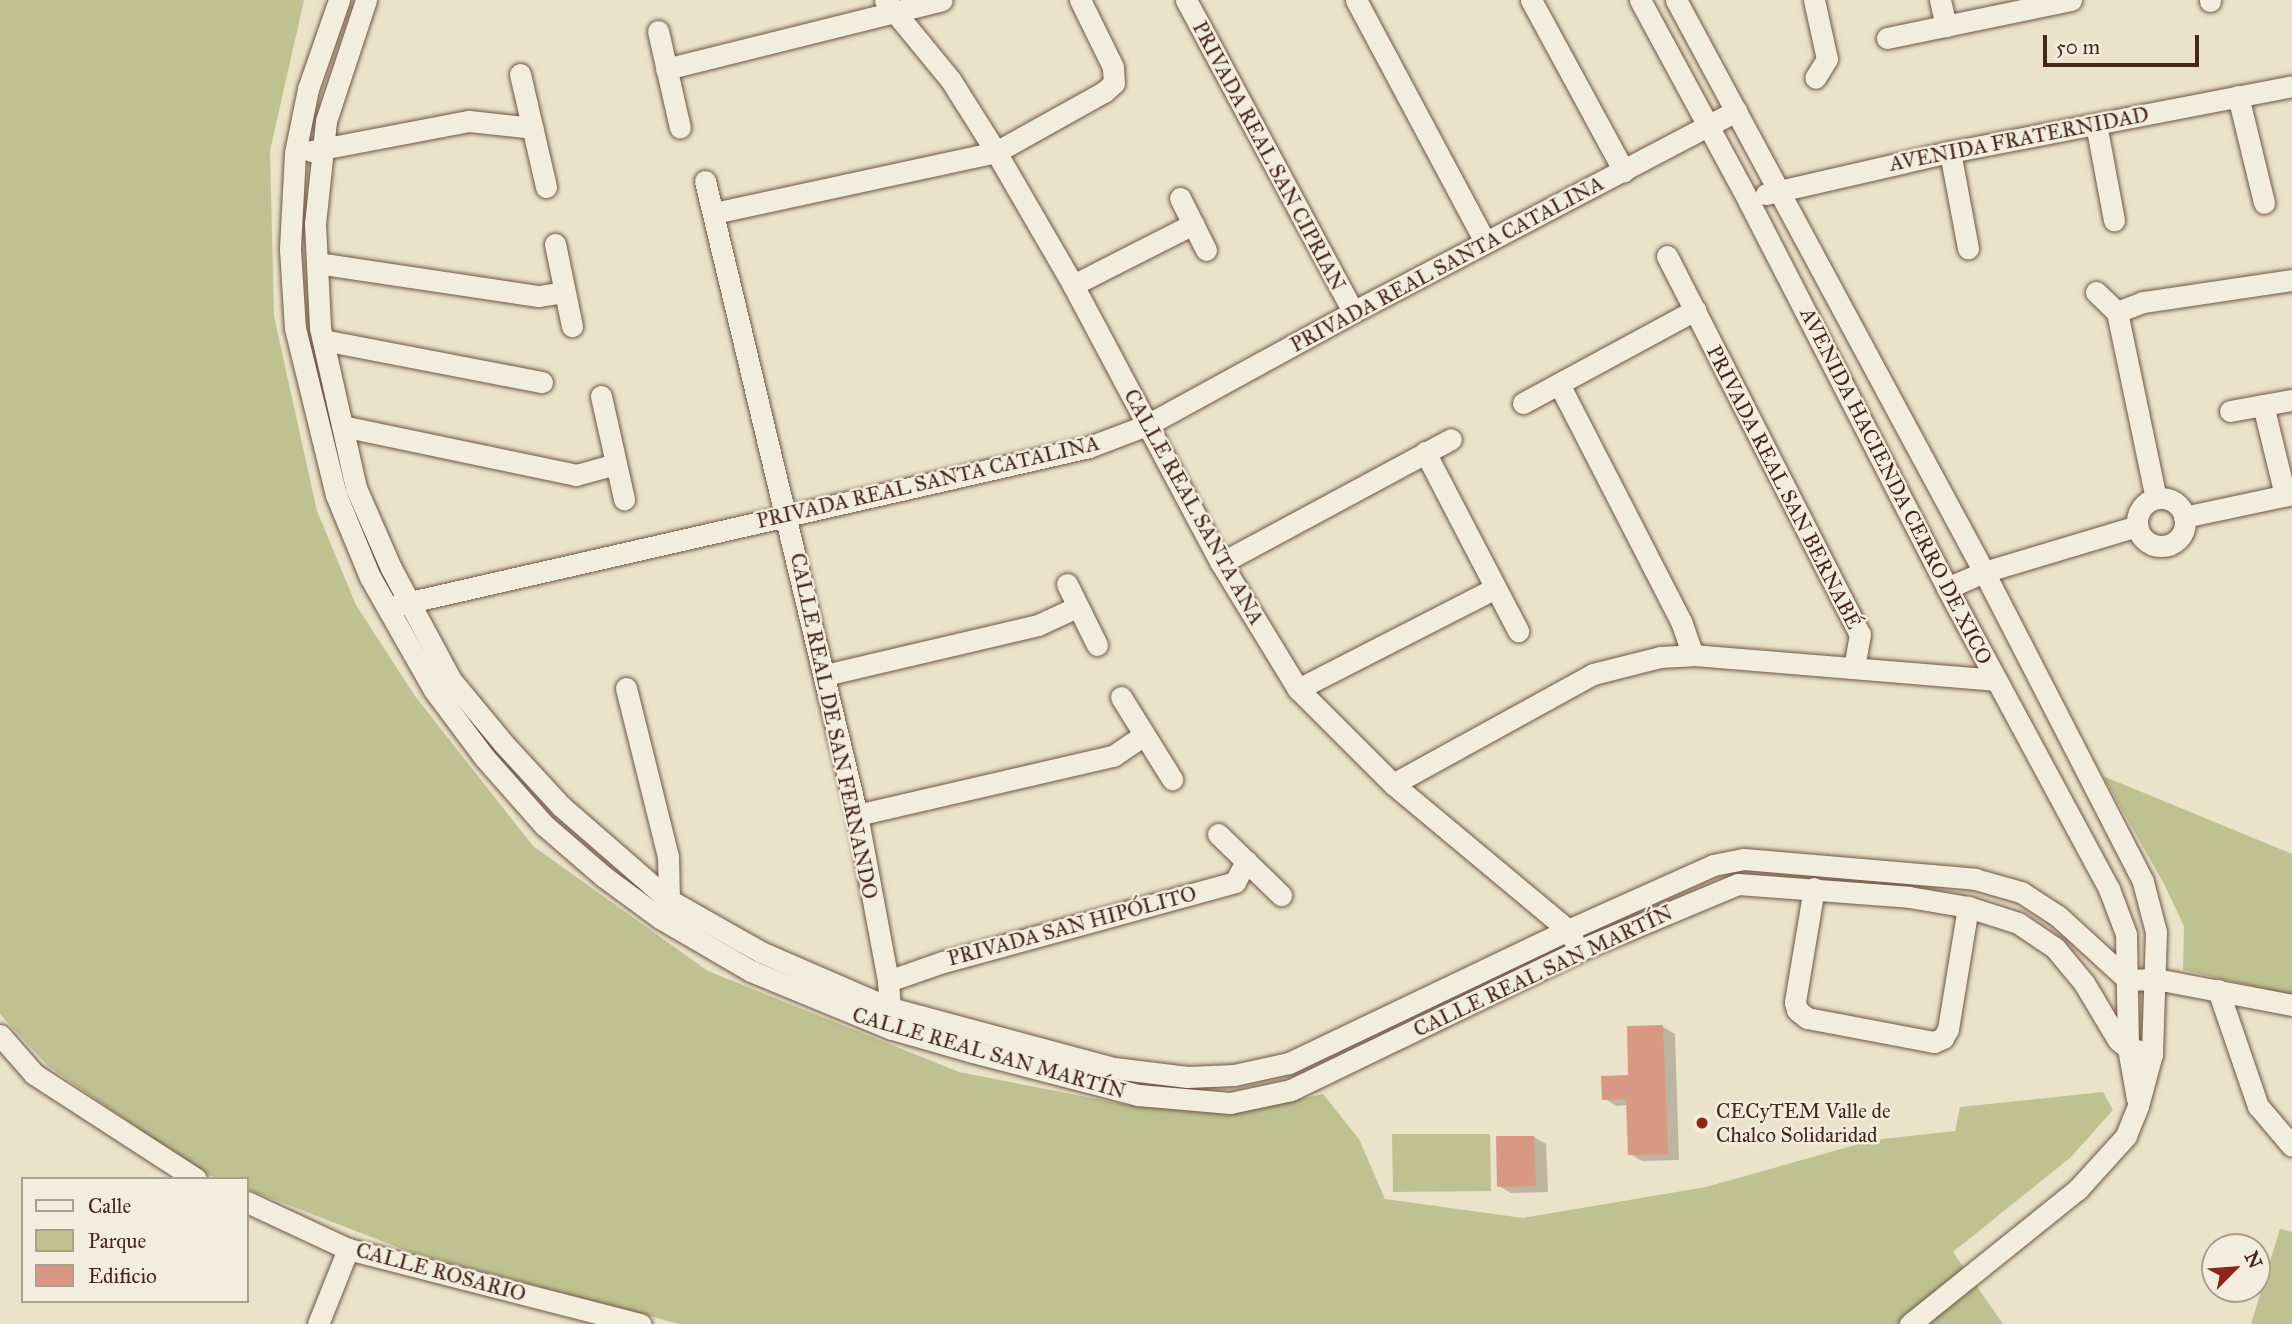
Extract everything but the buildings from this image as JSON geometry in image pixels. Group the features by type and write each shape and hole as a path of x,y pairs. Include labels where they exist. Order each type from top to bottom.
{"street":[{"name":"CALLE REAL SAN MARTÍN","path":"339,0 307,89 295,153 290,249 295,328 336,495 385,608 434,690 484,757 544,825 603,876 660,918 751,971 891,1019 1138,1095 1230,1102 1291,1090 1580,950 1738,884 1814,888 1968,906 2018,923 2054,948 2084,983 2119,1040 2127,1048"},
{"name":"CALLE REAL SAN MARTÍN","path":"366,0 327,121 315,224 323,340 355,488 391,568 451,680 504,744 561,806 669,901 891,1019 1114,1068 1187,1077 1234,1075 1289,1063 1568,930 1713,865 1744,859 1975,879 2021,892 2058,916 2128,980"},
{"path":"666,69 889,7 942,0"},
{"path":"714,213 996,152 1104,92 1114,83 1113,67 1080,0"},
{"name":"PRIVADA REAL SAN CIPRIAN","path":"1186,0 1353,312"},
{"path":"1356,0 1485,243"},
{"path":"1531,0 1624,171"},
{"name":"AVENIDA HACIENDA CERRO DE XICO","path":"1640,0 1749,202 1947,588 2109,889 2126,934 2127,1048"},
{"name":"AVENIDA HACIENDA CERRO DE XICO","path":"1676,0 1984,572 2143,882 2156,932 2152,1054 2138,1106 2126,1136 2078,1189 1910,1324"},
{"path":"1814,0 1827,59 1815,78"},
{"path":"1940,0 1946,26"},
{"path":"1887,38 2069,0"},
{"name":"CALLE REAL SANTA ANA","path":"889,7 950,79 996,152 1073,285 1221,563 1298,689 1392,784 1568,930 1580,950"},
{"path":"658,32 680,128"},
{"path":"520,74 546,187"},
{"name":"AVENIDA FRATERNIDAD","path":"1749,202 1777,189 1950,152 2292,86"},
{"path":"2238,96 2264,203"},
{"name":"PRIVADA REAL SANTA CATALINA","path":"385,608 1089,447 1147,425 1353,312 1736,111"},
{"path":"295,153 469,121 533,128"},
{"path":"2096,124 2114,220"},
{"path":"1950,152 1968,248"},
{"name":"CALLE REAL DE SAN FERNANDO","path":"705,181 857,815 887,981 891,1019"},
{"path":"1180,198 1206,250"},
{"path":"1073,285 1193,224"},
{"path":"555,244 572,326"},
{"name":"PRIVADA REAL SAN BERNABÉ","path":"1667,256 1860,634 1854,667"},
{"path":"317,263 538,296 564,292"},
{"path":"2118,312 2143,302 2292,280"},
{"path":"2096,292 2118,312 2156,498"},
{"path":"1523,403 1695,310"},
{"path":"323,340 542,382"},
{"path":"1559,384 1681,621 1693,655"},
{"path":"601,396 624,499"},
{"path":"2230,411 2292,400"},
{"path":"2184,517 2288,495 2263,405"},
{"path":"342,426 576,475 616,464"},
{"path":"1221,563 1451,439"},
{"path":"1425,452 1518,631"},
{"path":"2156,498 2174,502 2184,517 2181,535 2165,545 2147,542 2137,526 2140,508 2156,498"},
{"path":"1947,588 1984,572 2137,526"},
{"path":"1067,584 1097,645"},
{"path":"1298,689 1494,587"},
{"path":"825,675 1038,625 1077,607"},
{"path":"1392,784 1593,674 1660,657 1693,655 1996,680"},
{"path":"626,688 668,856 669,901"},
{"path":"1121,698 1172,779"},
{"path":"857,815 1113,756 1144,735"},
{"path":"1218,834 1281,895"},
{"name":"PRIVADA SAN HIPÓLITO","path":"887,981 943,961 1235,882 1247,862"},
{"path":"1814,888 1795,1002 1797,1010 1807,1018 1934,1042 1943,1038 1948,1029 1968,906"},
{"path":"2128,980 2156,979 2292,1005"},
{"path":"2218,989 2258,1106 2292,1146"},
{"path":"0,1035 34,1074 193,1177"},
{"path":"2138,1106 2127,1048 2152,1054"},
{"name":"CALLE ROSARIO","path":"248,1202 348,1249 641,1324"},
{"path":"318,1324 348,1249"}],"green space":[{"path":"0,0 304,0 270,151 274,316 317,511 356,605 415,696 533,846 708,971 959,1072 1128,1105 1232,1114 1323,1094 1359,1139 1385,1199 1523,1218 1706,1187 1873,1140 1955,1131 1960,1107 2103,1092 2113,1110 2071,1157 1953,1252 2003,1324 679,1324 410,1252 248,1189 248,1177 214,1177 201,1172 48,1066 0,1014"},
{"path":"2103,776 2292,854 2292,995 2183,970 2184,926 2164,884"},
{"path":"1392,1134 1490,1134 1491,1191 1393,1192"},
{"path":"2280,1229 2292,1232 2292,1324 2251,1324 2257,1303 2271,1303 2271,1258"}],"place":[{"name":"CECyTEM Valle de Chalco Solidaridad","path":"1702,1123"}]}
